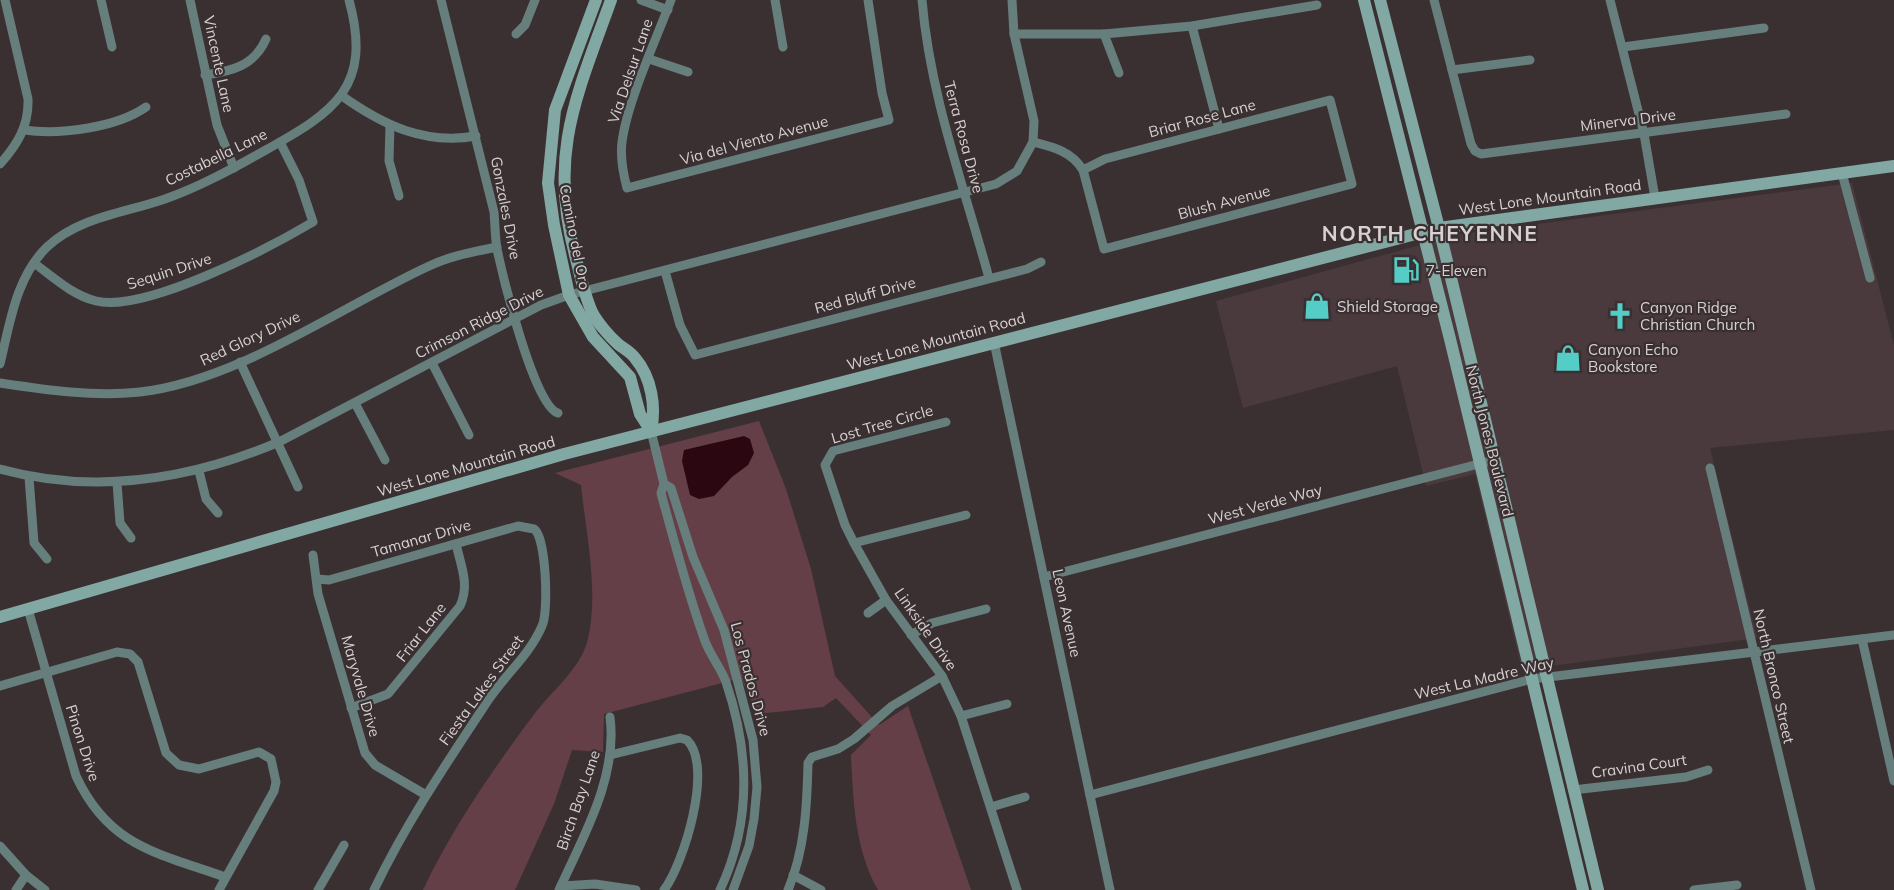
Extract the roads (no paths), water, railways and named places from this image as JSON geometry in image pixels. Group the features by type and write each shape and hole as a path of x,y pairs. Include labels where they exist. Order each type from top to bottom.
{"main road":[{"name":"Camino del Oro","path":"596,0 564,81 550,138 548,183 554,225 570,295 593,337 630,377 640,414 651,431"},
{"name":"Camino del Oro","path":"611,0 579,87 565,144 562,189 568,231 584,291 593,314 616,342 635,358 648,381 655,410 651,431"},
{"name":"North Jones Boulevard","path":"1365,0 1583,890"},
{"name":"North Jones Boulevard","path":"1380,0 1438,228 1598,890"},
{"name":"West Lone Mountain Road","path":"0,617 511,468 1438,228 1894,166"}],"street":[{"path":"0,164 24,130 28,99 5,0"},
{"path":"101,0 111,46"},
{"name":"Vincente Lane","path":"190,0 217,125 234,168"},
{"path":"349,0 357,30 357,52 352,74 342,96 390,125 417,135 441,140 476,136"},
{"name":"Gonzales Drive","path":"441,0 494,212 497,246 515,321 539,391 552,411 558,413"},
{"path":"516,34 525,25 535,0"},
{"path":"641,0 668,10"},
{"name":"Via Delsur Lane","path":"627,188 622,167 622,141 671,0"},
{"path":"776,0 783,47"},
{"name":"Via del Viento Avenue","path":"627,188 889,120 868,0"},
{"name":"Terra Rosa Drive","path":"922,0 930,66 963,194 989,278"},
{"path":"1012,0 1014,34 1035,121 1033,142 1063,150 1083,170"},
{"path":"1434,0 1452,70 1530,60"},
{"path":"1610,0 1644,134 1655,198"},
{"path":"1014,34 1104,34 1192,26 1317,5"},
{"path":"1192,26 1219,129"},
{"path":"1623,47 1764,28"},
{"path":"1104,34 1119,73"},
{"path":"205,75 238,67 259,56 266,39"},
{"path":"649,59 687,72"},
{"name":"Minerva Drive","path":"1452,70 1475,151 1481,154 1786,114"},
{"name":"Costabella Lane","path":"0,364 22,282 34,262 47,247 81,225 165,199 234,168 326,114 342,96"},
{"name":"Briar Rose Lane","path":"1083,170 1105,159 1330,100 1352,184"},
{"path":"24,130 62,132 121,120 146,107"},
{"path":"390,125 389,161 399,196"},
{"name":"Sequin Drive","path":"34,262 84,297 98,302 129,301 224,269 313,222 299,180 280,142"},
{"name":"Crimson Ridge Drive","path":"0,469 30,477 117,483 199,471 242,458 279,442 515,321 541,305 584,291 996,184 1017,171 1033,142"},
{"name":"Blush Avenue","path":"1083,170 1104,249 1352,184"},
{"path":"1842,173 1870,278"},
{"name":"Red Glory Drive","path":"0,383 74,393 142,392 187,382 240,362 428,266 451,257 497,246"},
{"name":"Red Bluff Drive","path":"665,271 680,325 695,355 1027,269 1041,262"},
{"name":"Leon Avenue","path":"994,342 1110,890"},
{"path":"240,362 298,487"},
{"path":"432,363 470,435"},
{"path":"355,403 385,460"},
{"name":"Lost Tree Circle","path":"827,457 833,451 946,422"},
{"name":"Los Prados Drive","path":"651,431 664,484 661,493 680,561 705,642 725,680 742,752 745,800 741,827 736,854 720,890"},
{"name":"Linkside Drive","path":"827,457 825,465 827,476 854,543 886,600 942,676 961,716 1017,890"},
{"name":"West Verde Way","path":"1044,577 1494,460"},
{"name":"North Bronco Street","path":"1710,468 1810,890"},
{"path":"199,471 206,499 218,513"},
{"path":"30,477 34,543 47,559"},
{"path":"117,483 120,523 131,538"},
{"name":"Los Prados Drive","path":"664,484 672,488 696,566 724,630 753,741 757,787 754,819 749,846 733,890"},
{"path":"854,543 966,515"},
{"name":"Tamanar Drive","path":"317,579 329,580 518,526 534,529"},
{"name":"Fiesta Lakes Street","path":"374,890 426,795 491,696 531,649 544,622 546,599 540,537 534,529"},
{"name":"Friar Lane","path":"351,708 388,694 460,606 466,583 456,544"},
{"name":"Maryvale Drive","path":"313,555 318,594 365,753 375,765 426,795"},
{"path":"868,613 886,600"},
{"name":"Pinon Drive","path":"28,609 76,776 86,798 100,818 120,835 142,848 225,877"},
{"path":"911,635 932,623 986,609"},
{"name":"West La Madre Way","path":"1090,795 1546,676 1894,635"},
{"path":"1862,639 1894,781"},
{"path":"0,686 117,652 130,654 138,662 166,753 180,765 199,768 259,752 266,754 274,766 276,782 274,791 219,890"},
{"path":"788,890 802,840 807,807 808,763 812,757 838,749 854,739 892,706 942,676"},
{"path":"961,716 1006,704"},
{"name":"Birch Bay Lane","path":"560,888 596,805 613,742 610,717"},
{"path":"610,755 680,738 687,740 695,751 696,801 684,852 664,890"},
{"name":"Cravina Court","path":"1573,790 1686,777 1708,770"},
{"path":"991,807 1025,798"},
{"path":"318,890 344,845"},
{"path":"0,846 26,876 45,890"},
{"path":"793,875 821,890"},
{"path":"16,890 26,876"},
{"path":"560,888 595,884 636,890"},
{"path":"1694,890 1737,885"}],"place":[{"name":"7-Eleven","path":"1406,270"},
{"name":"Shield Storage","path":"1317,306"},
{"name":"Canyon Ridge Christian Church","path":"1620,316"},
{"name":"Canyon Echo Bookstore","path":"1568,358"}],"district":[{"name":"NORTH CHEYENNE","path":"1430,233"}]}
